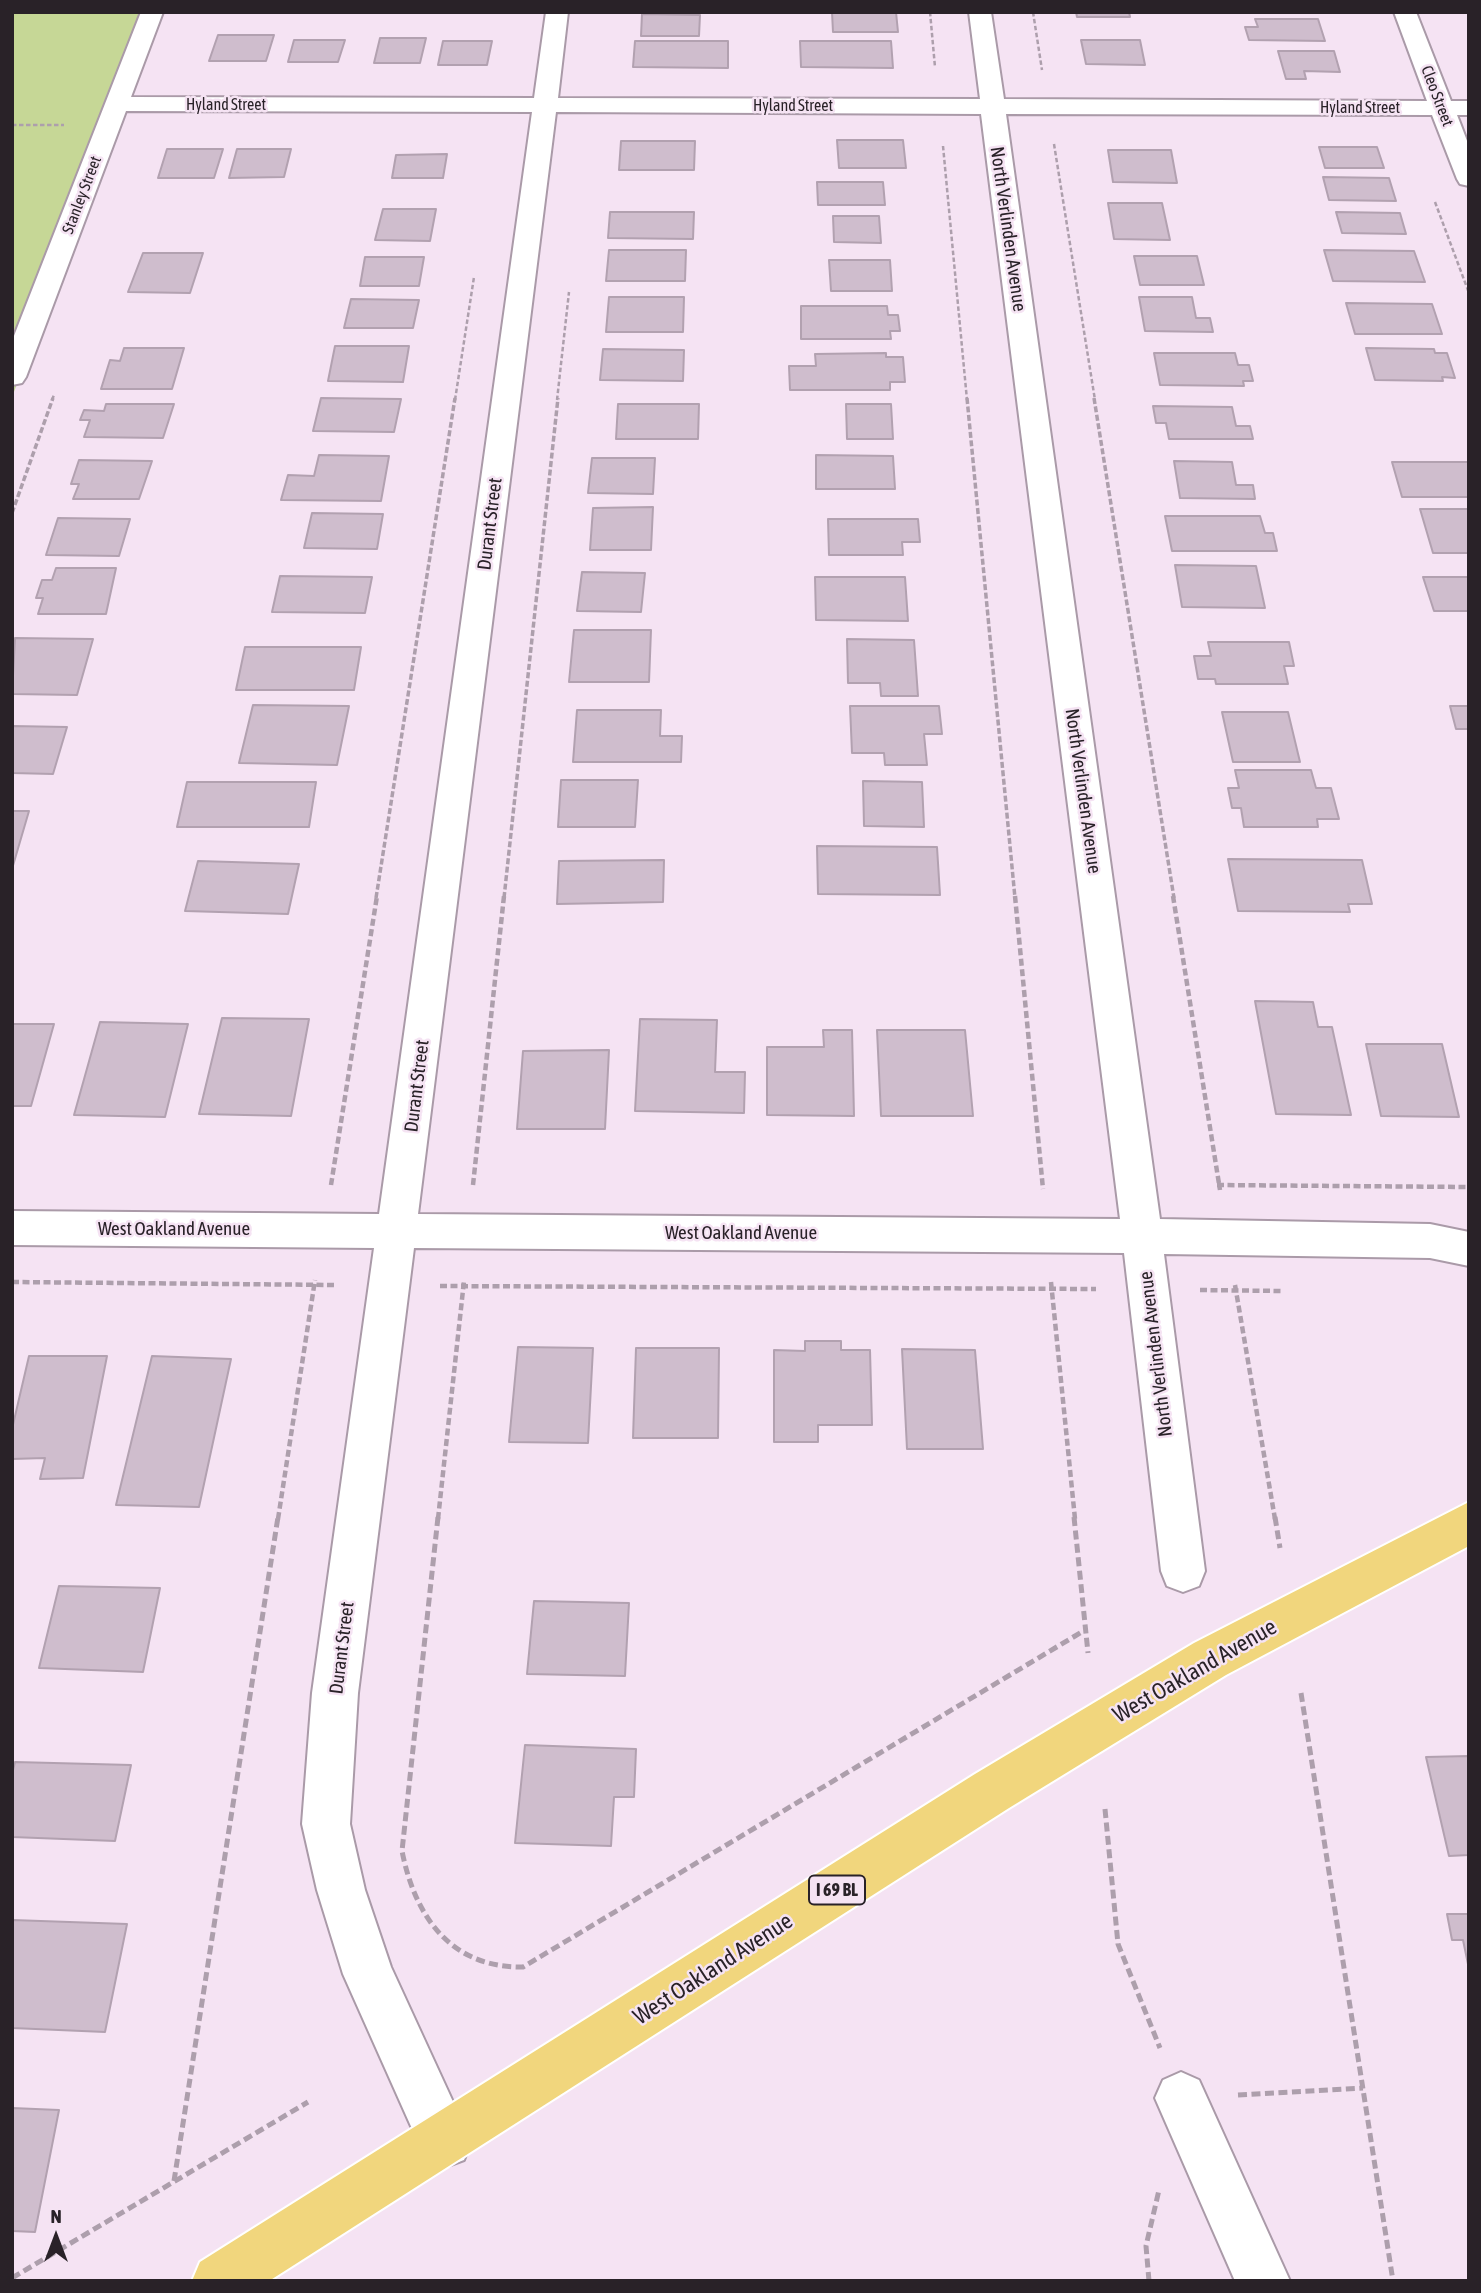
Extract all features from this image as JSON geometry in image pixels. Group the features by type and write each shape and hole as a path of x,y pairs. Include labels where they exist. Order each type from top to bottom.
{"main road":[{"name":"West Oakland Avenue","path":"219,2281 445,2141 992,1791 1210,1659 1469,1523"}],"street":[{"name":"Stanley Street","path":"12,377 152,12"},
{"name":"Durant Street","path":"445,2141 368,1974 341,1890 326,1824 335,1693 557,12"},
{"name":"North Verlinden Avenue","path":"980,12 1142,1236 1183,1571"},
{"name":"Cleo Street","path":"1405,12 1469,179"},
{"name":"Hyland Street","path":"117,104 1469,108"},
{"name":"West Oakland Avenue","path":"12,1228 1227,1237 1430,1241 1469,1249"},
{"path":"1181,2098 1263,2281"}],"path":[{"path":"930,12 1088,1653"},
{"path":"1033,12 1227,1237 1280,1548"},
{"path":"174,2181 476,263"},
{"path":"12,1282 1286,1291"},
{"path":"1301,1693 1393,2281"},
{"path":"1105,1809 1118,1944 1181,2098 1363,2088"},
{"path":"12,2278 308,2102"},
{"path":"1149,2281 1146,2246 1162,2179"}],"green space":[{"path":"12,12 159,12 12,397"}],"building":[{"path":"832,12 896,12 898,32 833,32"},
{"path":"1076,12 1129,12 1130,17 1077,17"},
{"path":"642,14 700,15 699,36 641,36"},
{"path":"1255,19 1318,19 1325,41 1249,40 1245,27 1258,27"},
{"path":"218,35 274,35 266,61 209,61"},
{"path":"380,38 426,38 420,63 374,63"},
{"path":"294,40 345,40 338,62 288,62"},
{"path":"1081,40 1140,40 1145,65 1086,64"},
{"path":"443,41 492,41 487,65 438,65"},
{"path":"635,41 728,41 728,68 633,67"},
{"path":"800,41 891,41 893,68 801,67"},
{"path":"1278,51 1334,51 1340,72 1304,71 1306,79 1286,79"},
{"path":"837,140 903,140 906,168 839,168"},
{"path":"621,141 695,141 694,170 619,170"},
{"path":"1319,147 1377,147 1384,168 1325,168"},
{"path":"167,149 223,149 214,178 158,178"},
{"path":"237,149 291,149 284,177 229,178"},
{"path":"1108,150 1171,150 1177,183 1113,182"},
{"path":"447,154 443,178 392,178 396,155"},
{"path":"1323,177 1389,178 1396,201 1329,200"},
{"path":"817,182 883,182 885,205 818,205"},
{"path":"1108,203 1162,203 1170,240 1114,239"},
{"path":"383,209 436,209 430,241 375,240"},
{"path":"610,212 694,212 693,239 608,238"},
{"path":"1336,212 1400,213 1406,234 1342,233"},
{"path":"833,216 879,216 881,243 834,242"},
{"path":"609,250 686,250 685,281 606,281"},
{"path":"1324,250 1414,251 1425,282 1333,281"},
{"path":"143,253 203,253 190,293 128,292"},
{"path":"1134,256 1197,256 1204,285 1140,285"},
{"path":"365,257 424,257 419,286 360,286"},
{"path":"829,260 890,260 892,291 831,291"},
{"path":"609,297 684,297 683,332 606,332"},
{"path":"1139,297 1192,297 1196,318 1210,318 1213,332 1145,331"},
{"path":"351,299 419,300 413,328 344,328"},
{"path":"1346,303 1432,304 1442,334 1355,334"},
{"path":"801,306 887,306 888,315 898,315 900,331 890,331 891,339 801,339"},
{"path":"335,346 409,346 403,382 328,381"},
{"path":"124,348 184,348 172,389 101,389 110,360 120,361"},
{"path":"1366,348 1434,349 1435,353 1447,353 1455,378 1442,377 1443,381 1375,380"},
{"path":"603,349 684,350 683,381 600,380"},
{"path":"886,353 886,357 903,357 905,382 890,382 890,390 790,390 789,366 816,366 815,354"},
{"path":"1154,353 1235,353 1238,365 1249,365 1253,381 1243,381 1244,386 1160,385"},
{"path":"321,398 401,399 394,432 313,431"},
{"path":"106,404 174,404 163,438 84,437 90,420 80,420 84,410 104,411"},
{"path":"618,404 699,404 698,439 616,439"},
{"path":"846,404 891,404 893,439 847,439"},
{"path":"1153,406 1232,407 1236,426 1250,426 1253,439 1169,439 1166,423 1156,423"},
{"path":"319,455 389,456 381,501 281,500 288,475 314,476"},
{"path":"816,455 893,456 895,489 816,489"},
{"path":"592,458 655,458 653,494 588,493"},
{"path":"79,460 152,461 139,499 73,499 79,484 71,484"},
{"path":"1174,461 1232,462 1236,485 1253,485 1255,499 1180,498"},
{"path":"1392,462 1469,462 1469,497 1402,497"},
{"path":"653,507 651,550 590,550 593,508"},
{"path":"1420,509 1469,509 1469,553 1433,553"},
{"path":"312,513 383,514 377,549 304,548"},
{"path":"1165,516 1260,516 1265,533 1273,533 1277,551 1172,551"},
{"path":"58,518 130,519 119,556 46,555"},
{"path":"828,519 918,519 920,542 902,542 903,555 829,555"},
{"path":"1175,565 1256,566 1265,608 1182,607"},
{"path":"56,568 116,568 106,614 38,614 43,598 36,598 42,580 52,580"},
{"path":"582,572 645,573 641,612 577,611"},
{"path":"280,576 372,577 365,613 272,612"},
{"path":"815,577 905,577 908,621 816,620"},
{"path":"1423,577 1469,577 1469,611 1434,611"},
{"path":"574,630 651,630 649,682 569,682"},
{"path":"15,638 93,639 77,695 12,694"},
{"path":"847,639 914,640 918,696 881,696 880,683 848,683"},
{"path":"1208,642 1289,642 1294,666 1284,666 1288,684 1216,684 1215,679 1198,679 1194,656 1211,656"},
{"path":"245,647 361,647 354,690 236,690"},
{"path":"253,705 349,706 337,765 239,763"},
{"path":"850,706 939,706 942,734 924,734 927,765 885,765 884,753 852,753"},
{"path":"1450,706 1469,706 1469,729 1456,729"},
{"path":"577,710 661,710 660,736 682,736 681,762 573,762"},
{"path":"1222,712 1288,712 1300,762 1233,762"},
{"path":"12,726 67,727 53,774 12,773"},
{"path":"1235,770 1311,770 1316,788 1331,788 1339,819 1317,819 1318,827 1244,827 1241,808 1232,808 1228,788 1239,788"},
{"path":"561,780 638,780 635,827 558,827"},
{"path":"863,781 922,782 924,827 864,826"},
{"path":"187,782 316,782 309,827 177,827"},
{"path":"12,811 29,811 12,869"},
{"path":"817,846 937,847 940,895 818,894"},
{"path":"1228,859 1362,860 1372,904 1348,904 1350,912 1238,911"},
{"path":"664,860 663,902 557,904 559,861"},
{"path":"198,861 299,864 288,914 185,911"},
{"path":"1255,1001 1313,1002 1318,1027 1332,1027 1351,1115 1276,1114"},
{"path":"222,1018 309,1019 291,1116 199,1114"},
{"path":"640,1019 717,1020 715,1072 745,1072 744,1113 635,1111"},
{"path":"100,1022 188,1024 165,1117 74,1115"},
{"path":"12,1024 54,1024 31,1106 12,1106"},
{"path":"823,1030 852,1030 854,1116 767,1115 767,1047 824,1047"},
{"path":"877,1030 965,1030 973,1116 881,1116"},
{"path":"1366,1044 1442,1044 1459,1117 1381,1116"},
{"path":"609,1050 605,1129 517,1129 523,1051"},
{"path":"805,1341 841,1341 841,1350 870,1350 872,1425 818,1425 818,1442 774,1442 774,1350 805,1351"},
{"path":"518,1347 593,1348 588,1443 509,1442"},
{"path":"636,1348 719,1348 718,1438 633,1438"},
{"path":"902,1349 975,1350 983,1449 907,1449"},
{"path":"29,1356 107,1356 83,1478 40,1479 45,1458 12,1459 12,1429"},
{"path":"152,1356 231,1359 199,1507 116,1505"},
{"path":"59,1586 160,1588 143,1672 39,1668"},
{"path":"534,1601 629,1603 625,1676 527,1674"},
{"path":"525,1745 636,1749 634,1797 614,1797 611,1846 515,1843"},
{"path":"1469,1756 1469,1855 1449,1856 1426,1757"},
{"path":"15,1762 131,1765 115,1841 12,1837 12,1774"},
{"path":"1447,1914 1469,1914 1469,1969 1463,1940 1452,1940"},
{"path":"12,1920 127,1924 105,2032 12,2028"},
{"path":"12,2108 59,2110 35,2232 12,2231"}]}
